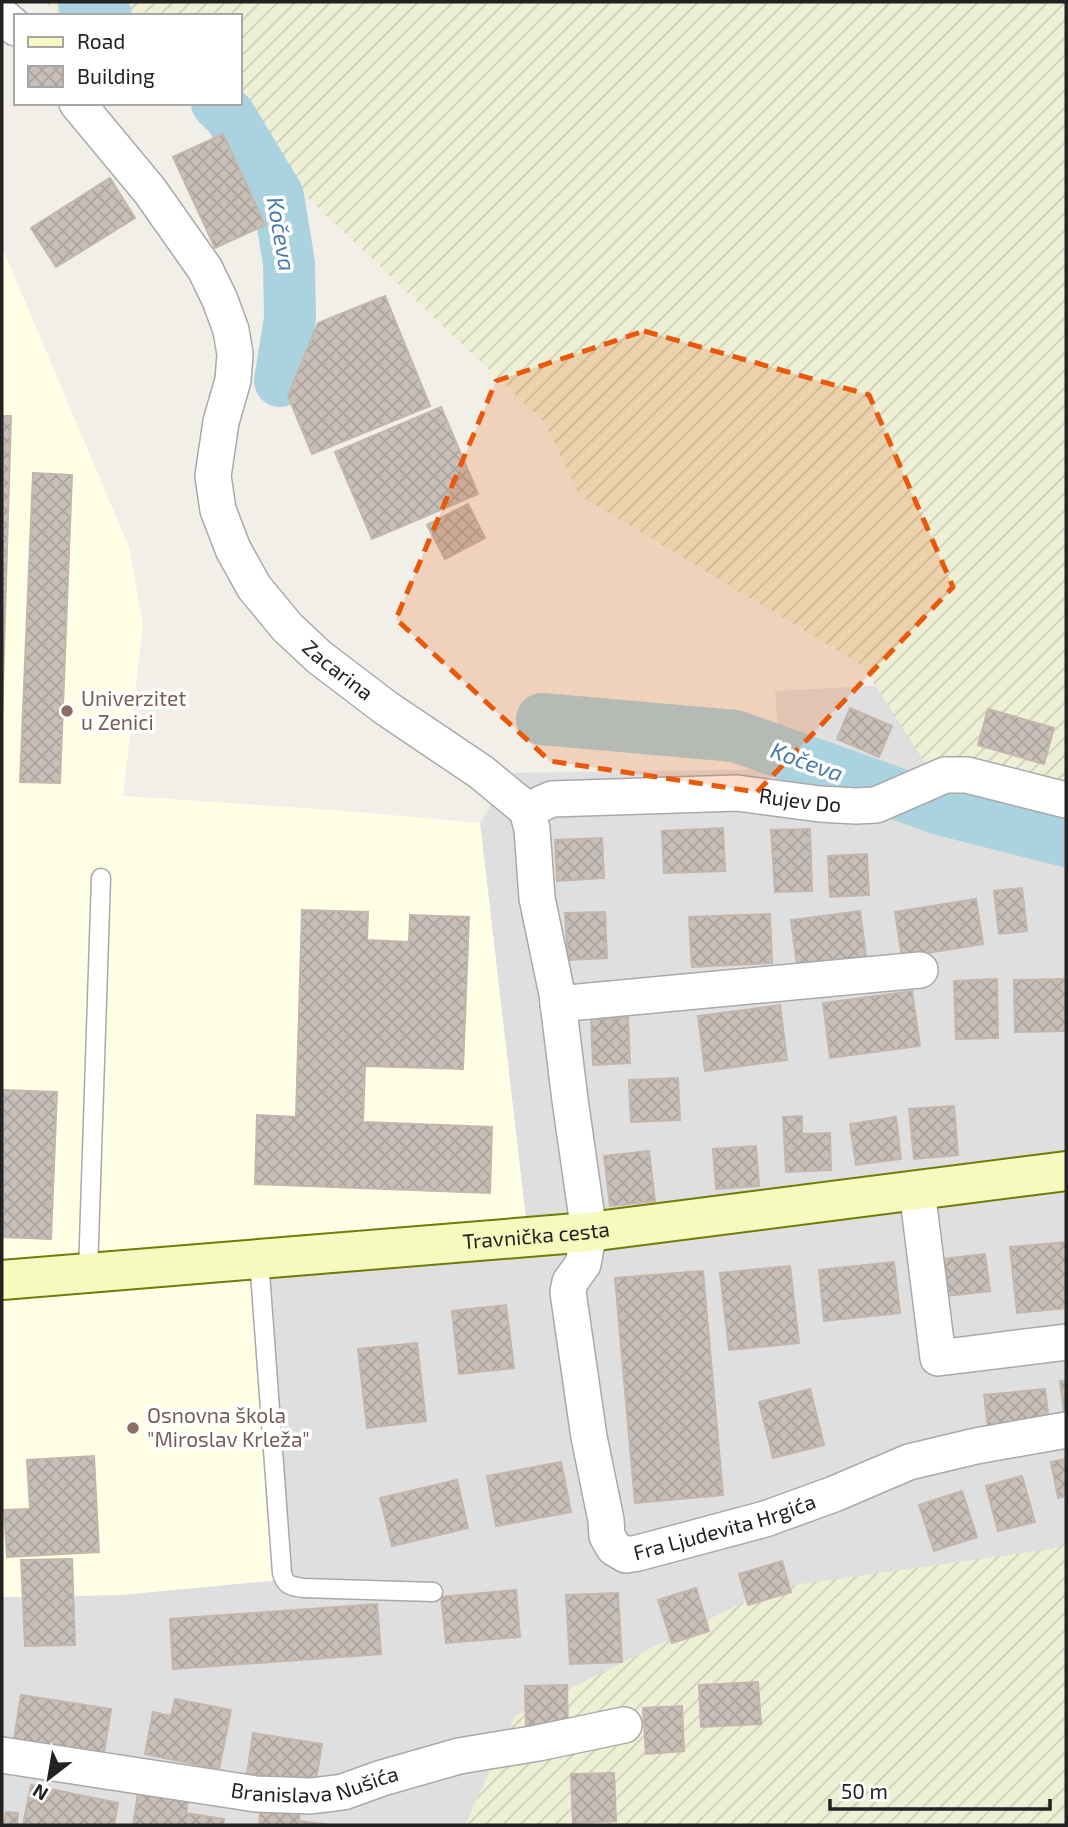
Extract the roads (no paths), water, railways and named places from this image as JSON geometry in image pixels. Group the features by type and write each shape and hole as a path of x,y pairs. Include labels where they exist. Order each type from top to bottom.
{"main road":[{"name":"Travnička cesta","path":"2,1280 589,1232 1066,1171"}],"street":[{"name":"Zacarina","path":"79,105 150,191 205,269 231,330 235,354 233,380 221,422 213,476 218,510 233,549 254,587 287,627 319,657 386,708 481,772 527,810"},
{"name":"Rujev Do","path":"527,810 552,799 737,793 820,804 876,805 945,775 967,775 1066,800"},
{"path":"527,810 533,829 537,898 558,1004 589,1232"},
{"path":"558,1004 920,970"},
{"path":"917,1190 938,1357 1066,1342"},
{"name":"Fra Ljudevita Hrgića","path":"589,1232 583,1264 570,1282 568,1292 589,1437 607,1536 614,1548 626,1555 765,1519 834,1494 909,1462 976,1446 1066,1430"},
{"name":"Branislava Nušića","path":"2,1755 256,1794 311,1796 343,1792 459,1756 624,1725"}],"lane":[{"path":"88,1273 101,878"},
{"path":"259,1259 282,1573 285,1581 290,1586 303,1588 433,1592"}],"waterway":[{"name":"Kočeva","path":"84,2 103,14"},
{"name":"Kočeva","path":"219,105 230,116 278,196 289,263 290,319 280,381"},
{"name":"Kočeva","path":"542,719 735,736 940,809 1066,841"}],"place":[{"name":"Univerzitet u Zenici","path":"67,711"},
{"name":"Osnovna škola \"Miroslav Krleža\"","path":"133,1428"}]}
